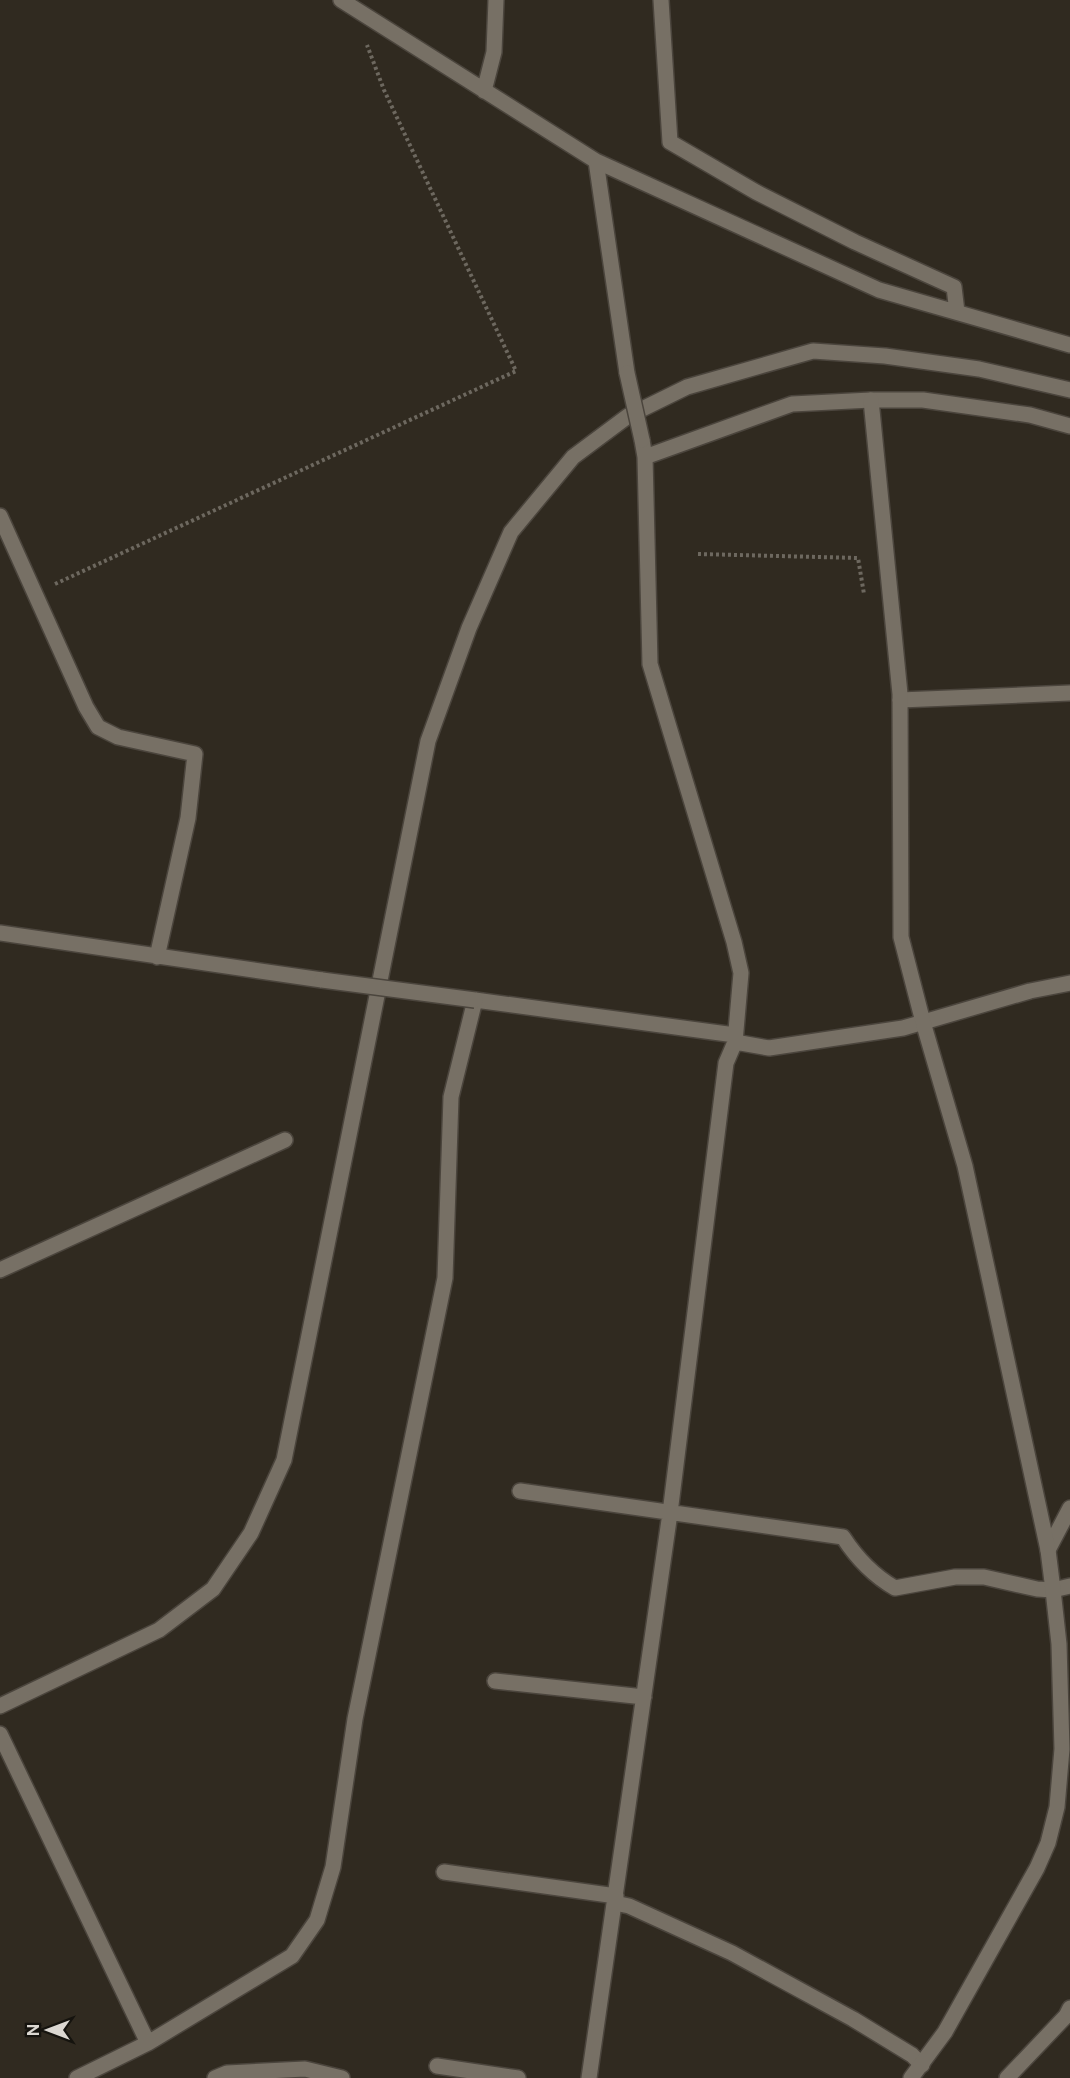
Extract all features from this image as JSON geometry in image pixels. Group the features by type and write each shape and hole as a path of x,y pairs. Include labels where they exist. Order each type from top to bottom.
{"street":[{"path":"341,0 596,161 879,290 1070,345"},
{"path":"484,91 494,52 496,0"},
{"path":"661,0 670,142 766,197 954,288 957,312"},
{"path":"589,2078 670,1513 726,1063 735,1039 741,973 734,942 650,664 645,457 627,373 596,161"},
{"path":"0,1706 159,1630 213,1589 251,1533 284,1460 428,741 469,628 511,532 573,457 628,416 687,387 813,351 885,356 979,369 1070,390"},
{"path":"645,457 792,404 871,400 933,401 1030,415 1070,426"},
{"path":"871,400 900,700 901,938 923,1022 966,1166 1048,1550 1059,1644 1066,1750 1057,1807 1048,1843 1037,1868 945,2032 911,2078"},
{"path":"0,516 86,707 98,727 118,737 195,754 188,818 157,957"},
{"path":"900,700 1070,693"},
{"path":"0,933 157,957 475,1000 735,1039 769,1048 903,1028 1029,991 1070,983"},
{"path":"77,2078 148,2043 292,1956 317,1920 333,1867 355,1719 445,1278 451,1097 475,1000"},
{"path":"0,1270 285,1140"},
{"path":"520,1491 843,1537 853,1553 881,1580 895,1588 956,1577 984,1577 1037,1589 1053,1590 1070,1586"},
{"path":"1048,1550 1070,1508"},
{"path":"495,1681 644,1697"},
{"path":"0,1734 148,2043"},
{"path":"444,1872 615,1900 732,1953 863,2025 912,2055 922,2065"},
{"path":"1007,2078 1066,2016 1070,2008"},
{"path":"437,2066 518,2078"},
{"path":"215,2078 227,2073 305,2069 342,2078"}],"path":[{"path":"36,593 516,370 384,90 361,29 362,13"},
{"path":"698,554 858,558 865,602"}]}
